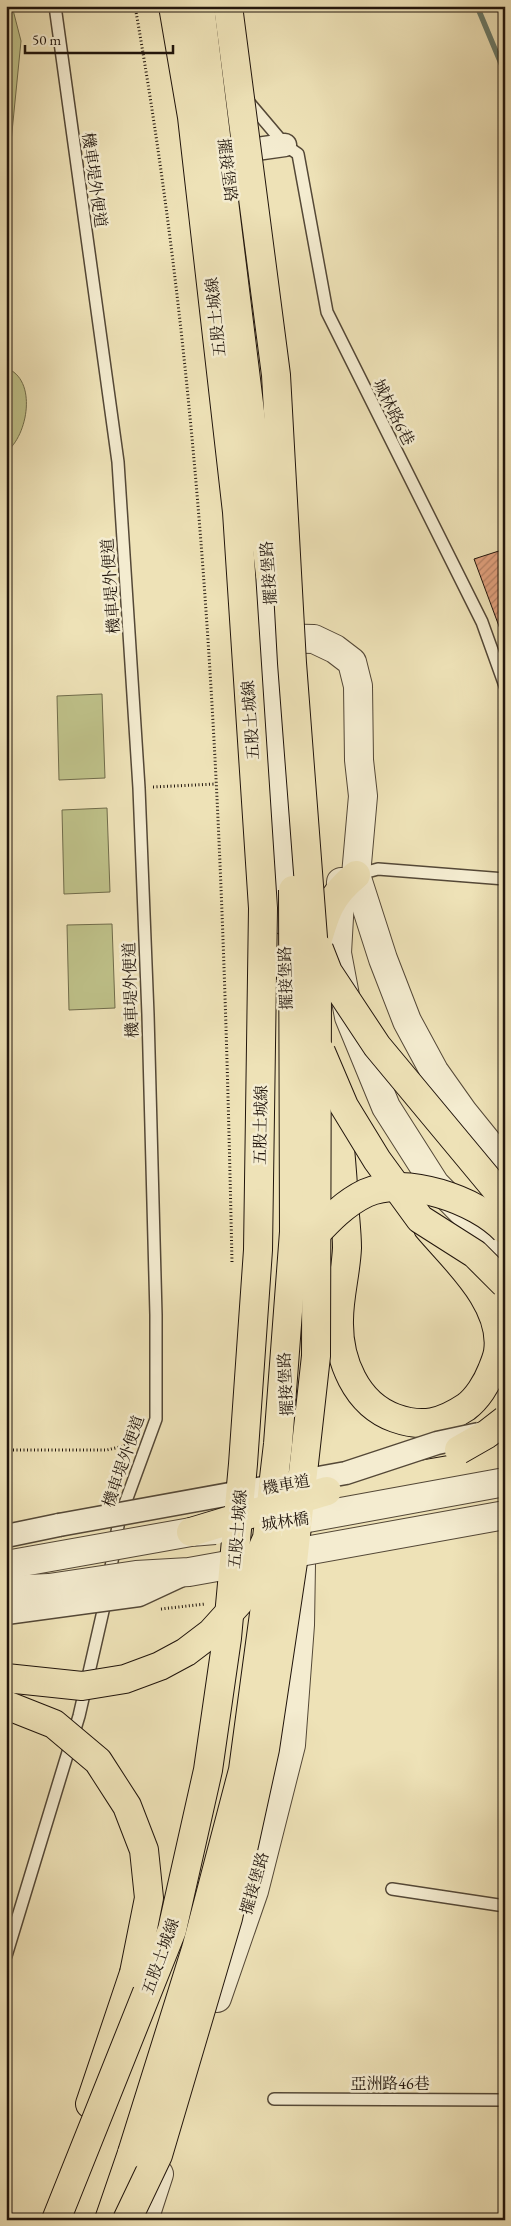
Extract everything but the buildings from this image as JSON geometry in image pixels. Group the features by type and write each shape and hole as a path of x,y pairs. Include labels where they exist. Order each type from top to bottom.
{"highway":[{"name":"五股土城線","path":"56,2220 172,1930 208,1770 227,1638 243,1464 258,1250 263,908 238,522 192,117 173,6"},
{"path":"200,6 269,567 292,940 313,1033 344,1106 377,1160 420,1219 487,1298 497,1329 498,1352 489,1378 472,1403 449,1418 426,1424 408,1423 382,1413 364,1398 355,1386 344,1356 339,1321 347,1249 340,1135 314,951 326,909 348,882"},
{"path":"127,2220 158,2155 230,1909 265,1749 292,1562 316,1356 317,990 292,663 276,375 229,6"},
{"path":"6,1678 82,1686 125,1679 186,1652 211,1633 239,1602 267,1538 278,1444 294,1232 292,663"},
{"path":"288,854 303,910 328,972 377,1046 505,1200"},
{"path":"109,2220 196,1949 242,1770 287,1444 298,1282 310,1241 339,1210 367,1192 394,1187 422,1189 451,1196 475,1207 505,1230"},
{"path":"420,1219 475,1254 505,1284"},
{"path":"191,1532 459,1450 487,1434 505,1420"},
{"path":"327,1491 454,1469 496,1455 505,1450"},
{"path":"6,1704 54,1724 98,1760 127,1806 144,1850 149,1898 134,1972 51,2220"}],"street":[{"name":"擺接堡路","path":"144,2220 254,1891 291,1746 300,1625 302,1534 312,1398 302,1215 290,1143 272,638 257,429 226,154 219,62 204,6"},
{"path":"219,62 229,6"},
{"path":"226,154 285,145"},
{"path":"272,638 314,639 335,649 352,662 358,686 359,760 348,797 348,882 337,953 349,1017 386,1107 435,1184 505,1255"},
{"path":"348,882 383,959 407,1022 434,1071 463,1112 505,1164"},
{"name":"機車道","path":"6,1536 58,1524 346,1473 437,1443 480,1434"},
{"name":"城林橋","path":"6,1565 191,1532 288,1522 505,1482"},
{"name":"城林橋","path":"6,1590 49,1588 136,1575 189,1572 505,1515"},
{"path":"6,1613 139,1595 189,1572"}],"lane":[{"name":"機車堤外便道","path":"6,1956 79,1716 102,1616 119,1520 156,1419 155,1286 140,788 118,462 55,6"},
{"name":"城林路6巷","path":"219,62 250,105 285,145 298,154 327,312 482,622 505,686"},
{"path":"348,882 378,869 505,879"},
{"path":"392,1889 505,1906"},
{"name":"亞洲路46巷","path":"274,2099 505,2100"}],"path":[{"path":"135,6 172,245 205,600 224,948 232,1266"},
{"path":"168,786 216,784"},
{"path":"6,1450 107,1450 124,1446 134,1437"},
{"path":"179,1607 211,1603"}],"green space":[{"path":"6,6 12,6 21,41 11,142 6,145"},
{"path":"6,368 16,374 23,384 26,395 26,408 20,434 6,452"},
{"path":"102,694 105,778 59,780 57,696"},
{"path":"107,808 110,892 64,894 62,810"},
{"path":"112,924 115,1008 69,1010 67,925"}],"waterway":[{"path":"477,6 505,73"}]}
